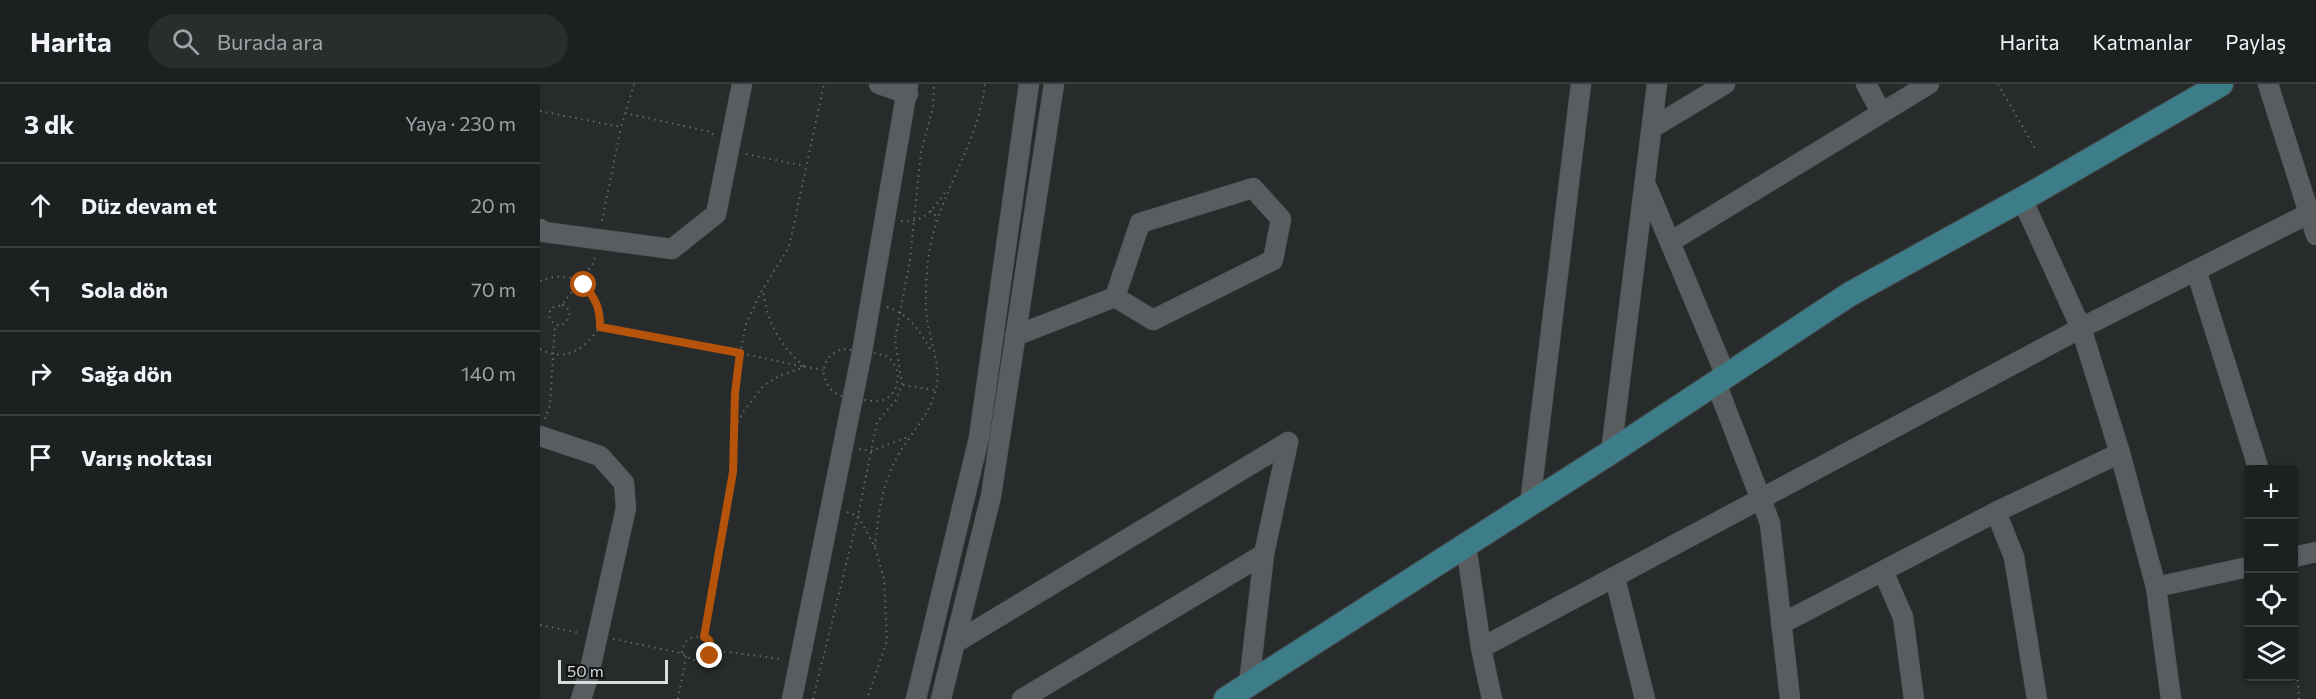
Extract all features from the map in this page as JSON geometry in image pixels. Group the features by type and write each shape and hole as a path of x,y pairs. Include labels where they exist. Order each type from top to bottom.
{"main road":[{"path":"1226,699 1611,452 1850,294 2022,199 2221,84"}],"street":[{"path":"540,229 672,249 716,214 742,84"},
{"path":"792,699 862,352 908,89 879,84"},
{"path":"916,699 979,438 1029,84"},
{"path":"941,699 991,496 1054,84"},
{"path":"1530,504 1581,84"},
{"path":"1611,452 1657,84"},
{"path":"1652,128 1725,84"},
{"path":"1866,84 1881,112"},
{"path":"1670,242 1929,84"},
{"path":"2268,84 2313,212 2316,235"},
{"path":"1645,182 1670,242 1721,380 1770,523 1790,699"},
{"path":"1253,188 1281,219 1273,260 1153,320 1115,297 1140,223 1253,188"},
{"path":"2022,199 2081,328 2120,453 2156,587 2171,699"},
{"path":"1480,648 2081,328 2313,212"},
{"path":"2196,270 2257,465"},
{"path":"1015,336 1115,297"},
{"path":"542,429 600,456 624,483 626,508 589,674 581,699"},
{"path":"954,643 1288,442 1264,554 1249,684"},
{"path":"1781,624 1996,512 2120,453"},
{"path":"1996,512 2014,557 2037,699"},
{"path":"1466,545 1480,648 1492,699"},
{"path":"2298,555 2316,552"},
{"path":"1022,699 1264,554"},
{"path":"2156,587 2244,568"},
{"path":"1883,571 1903,617 1914,699"},
{"path":"1615,578 1645,699"}],"path":[{"path":"562,305 594,262 621,127 634,84"},
{"path":"704,637 733,472 736,426 735,393 746,324 763,288 789,247 824,84"},
{"path":"813,699 858,516 877,422 896,400 902,384 895,351 899,311 910,260 921,152 933,107 934,84"},
{"path":"935,223 975,130 983,102 985,84"},
{"path":"1998,84 2036,150"},
{"path":"540,111 621,127"},
{"path":"898,221 915,222 924,218 949,188"},
{"path":"875,547 880,498 894,461 929,411 938,382 927,319 928,261 935,223 935,214 930,211"},
{"path":"540,281 553,276 568,276 592,293 600,311 600,327 587,345 560,356 540,349"},
{"path":"763,288 767,313 773,330 795,359 805,367"},
{"path":"556,305 562,305 567,307 569,319 566,324 559,326 550,322 549,312 556,305"},
{"path":"881,305 899,311 914,322 934,355"},
{"path":"542,429 550,405 555,324"},
{"path":"600,327 823,370"},
{"path":"736,426 743,412 765,385 781,375 805,367"},
{"path":"897,384 935,390"},
{"path":"853,449 871,451 910,436"},
{"path":"831,508 858,516 875,547 884,579 887,641 867,699"},
{"path":"540,625 584,633"},
{"path":"605,638 682,653 692,660 705,661 712,650 709,640 696,636 687,639 682,653"},
{"path":"712,650 800,662"},
{"path":"678,699 686,656"},
{"path":"2298,681 2299,699"}],"route":[{"path":"584,285 592,293 600,311 600,327 740,353 735,393 736,426 733,472 704,637 709,640 712,650 710,656"}]}
